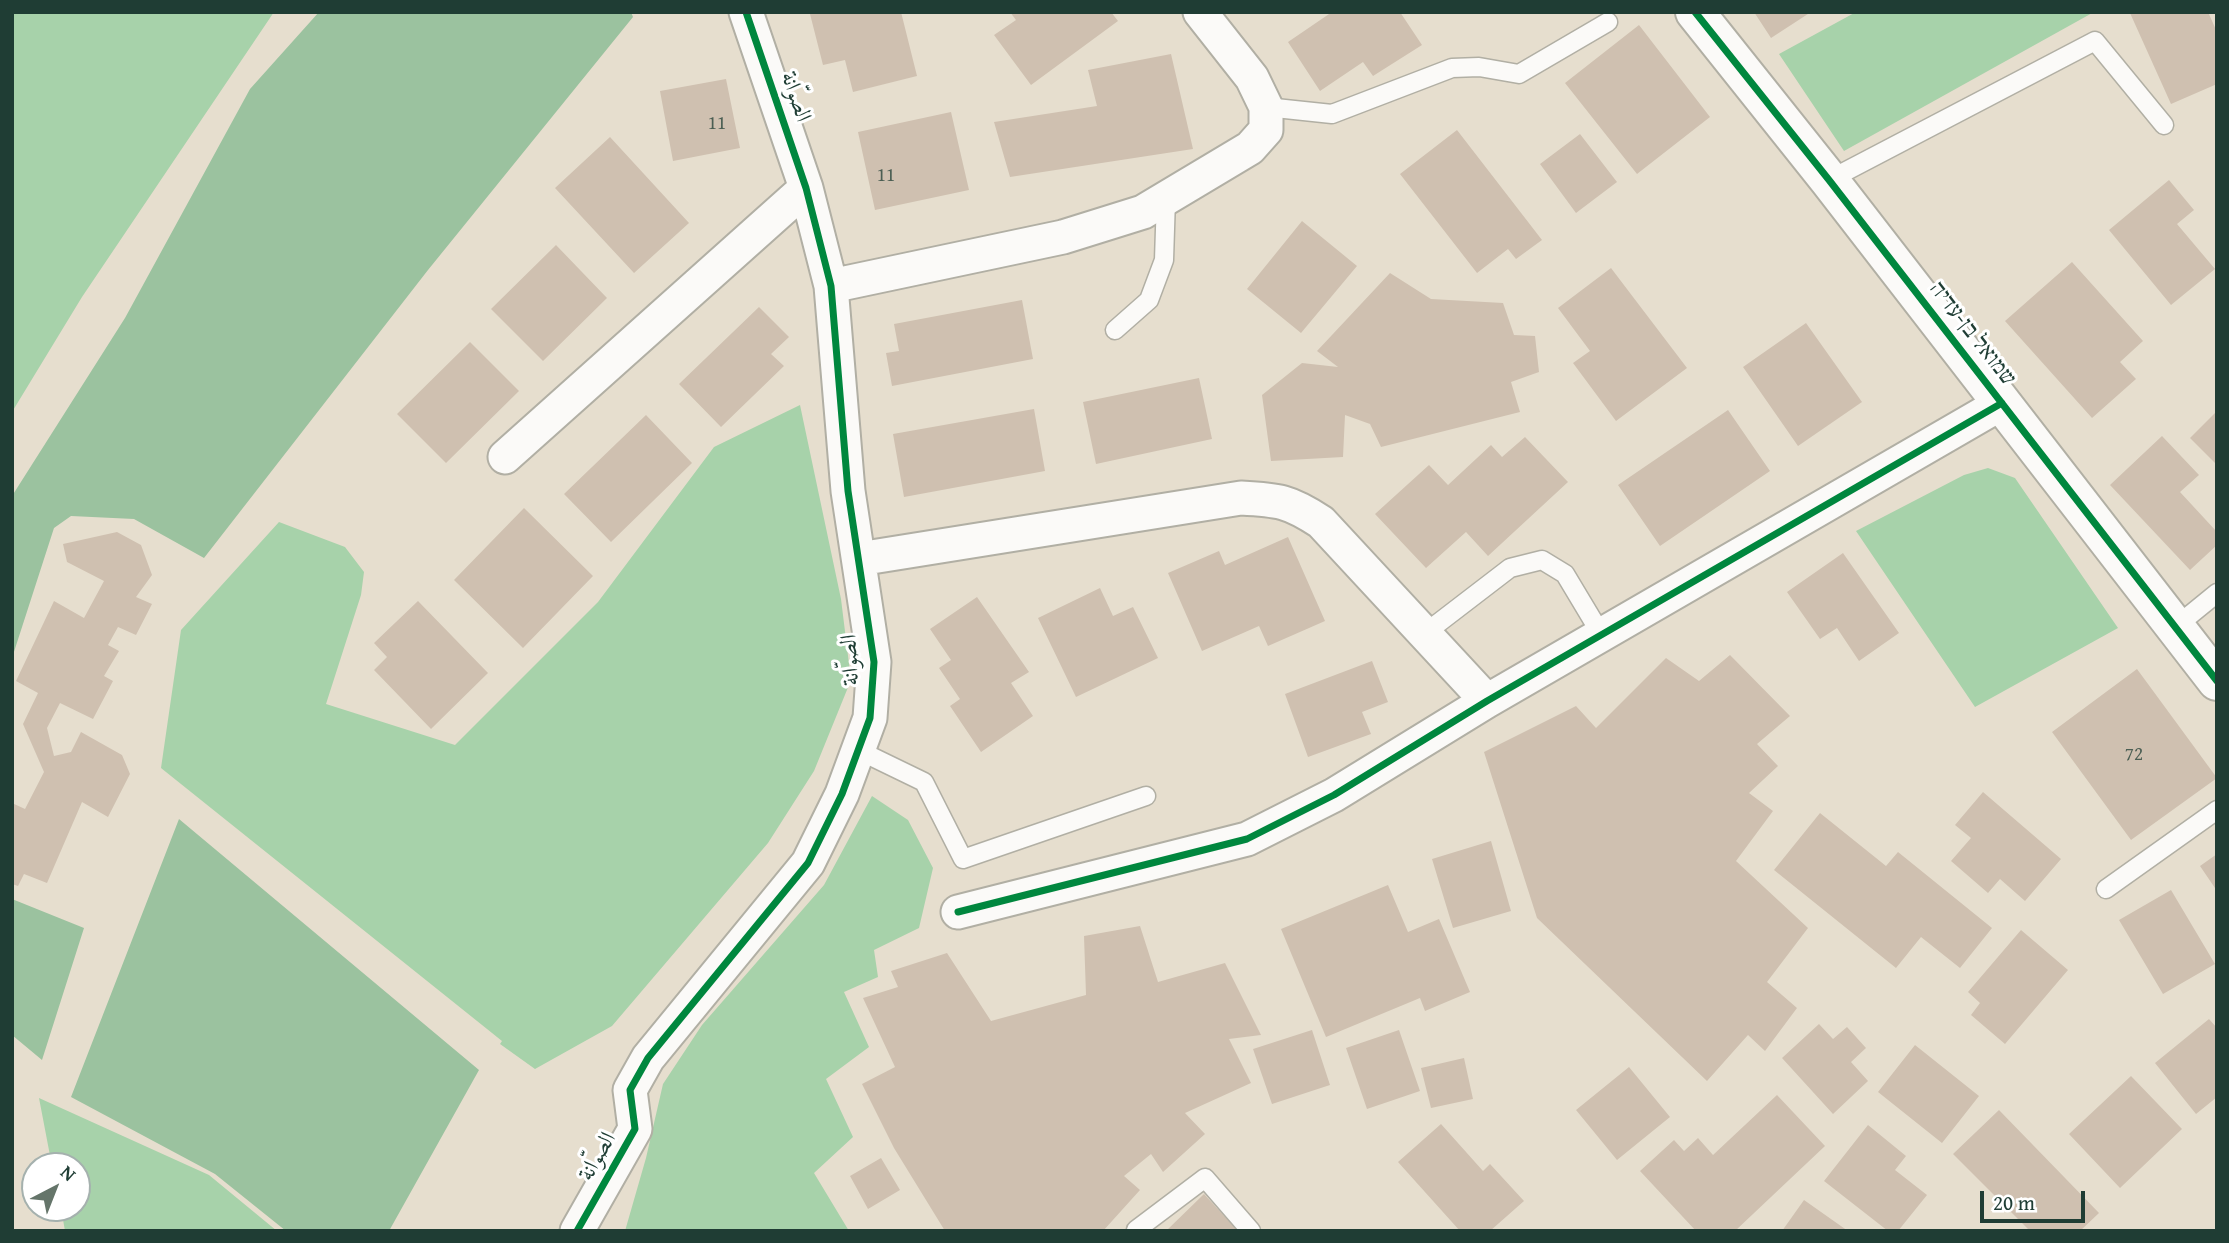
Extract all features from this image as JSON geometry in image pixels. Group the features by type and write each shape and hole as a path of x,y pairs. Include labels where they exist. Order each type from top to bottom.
{"street":[{"name":"الصوّانة","path":"576,1231 635,1129 630,1090 648,1059 808,863 842,794 870,718 874,662 848,491 831,286 806,188 746,12"},
{"path":"831,286 1063,237 1143,212 1250,148 1266,130 1265,107 1252,78 1200,12"},
{"name":"שמואל בן-עדיה","path":"1695,12 1829,180 2217,681"},
{"path":"505,457 806,188"},
{"path":"958,912 1247,839 1334,795 1601,634 2002,403"},
{"path":"859,559 1241,498 1279,500 1303,510 1321,522 1487,701"}],"lane":[{"path":"1265,107 1332,114 1452,68 1479,67 1519,74 1608,22"},
{"path":"1829,180 2095,41 2164,125"},
{"path":"1115,330 1149,300 1164,260 1166,198"},
{"path":"1424,634 1510,568 1542,560 1565,574 1601,634"},
{"path":"2174,628 2217,593"},
{"path":"859,750 924,782 963,859 1146,796"},
{"path":"2106,889 2217,810"},
{"path":"1136,1230 1205,1178 1251,1231"}],"green space":[{"path":"12,12 274,12 82,297 12,412"},
{"path":"319,12 631,12 633,17 428,270 204,558 134,519 71,516 54,528 12,658 12,496 125,318 250,89"},
{"path":"1856,12 2094,12 1844,151 1779,54"},
{"path":"800,405 841,599 851,680 814,771 768,843 612,1026 535,1069 500,1044 502,1041 161,768 181,630 279,522 345,547 364,572 361,595 326,704 455,745 598,602 714,447"},
{"path":"1988,468 2015,478 2118,628 1975,707 1856,531 1964,475"},
{"path":"872,796 908,820 933,868 919,928 874,950 878,977 844,992 869,1047 826,1079 853,1137 814,1173 849,1231 625,1231 663,1084 702,1025 824,885"},
{"path":"179,819 479,1070 389,1231 286,1231 215,1174 71,1097"},
{"path":"12,899 84,928 42,1060 12,1035"},
{"path":"39,1098 209,1175 277,1231 65,1231 63,1222 91,1222 91,1152 49,1152"}],"building":[{"path":"901,12 917,76 853,92 845,60 823,65 810,14"},
{"path":"1010,12 1111,12 1118,21 1031,85 994,35 1016,20"},
{"path":"1332,12 1400,12 1422,45 1373,76 1363,62 1320,91 1288,42"},
{"path":"1754,12 1811,12 1771,38"},
{"path":"2208,12 2217,32 2217,84 2171,104 2130,13"},
{"path":"1639,25 1710,117 1637,174 1565,83"},
{"path":"1171,54 1193,149 1010,177 994,122 1097,106 1088,70"},
{"path":"726,79 740,148 673,161 660,91"},
{"path":"951,112 969,190 875,210 858,132"},
{"path":"1457,130 1542,240 1516,259 1508,249 1477,273 1400,174"},
{"path":"1580,134 1617,182 1576,213 1540,164"},
{"path":"610,137 689,223 634,273 555,188"},
{"path":"2169,180 2194,210 2177,224 2215,269 2171,305 2109,230"},
{"path":"1302,221 1357,266 1301,333 1247,289"},
{"path":"556,245 607,298 543,361 491,309"},
{"path":"2072,262 2143,341 2120,362 2136,379 2092,418 2005,321"},
{"path":"1611,268 1687,368 1616,421 1573,363 1590,351 1558,308"},
{"path":"1390,273 1431,299 1503,303 1514,335 1535,336 1539,372 1511,382 1520,412 1381,447 1370,424 1345,415 1343,457 1271,461 1262,395 1302,363 1338,367 1317,351"},
{"path":"1022,300 1033,359 892,386 886,353 899,351 894,324"},
{"path":"759,307 789,337 771,354 784,366 721,427 679,384"},
{"path":"1806,323 1862,402 1798,446 1743,367"},
{"path":"470,342 519,391 446,463 397,414"},
{"path":"1199,378 1212,439 1096,464 1083,402"},
{"path":"1034,409 1045,471 904,497 893,434"},
{"path":"1728,410 1770,471 1660,546 1618,485"},
{"path":"2217,411 2217,465 2190,438"},
{"path":"646,415 692,463 611,542 564,494"},
{"path":"2162,436 2199,475 2180,492 2217,532 2217,545 2190,570 2110,485"},
{"path":"1525,437 1568,482 1488,556 1466,532 1426,568 1375,514 1429,465 1448,485 1491,445 1502,457"},
{"path":"524,508 593,576 523,648 454,580"},
{"path":"117,532 141,545 152,575 136,597 152,604 136,635 118,627 108,645 119,651 104,676 113,681 93,719 60,703 47,728 54,756 71,752 81,732 122,755 130,774 108,817 82,802 47,883 24,874 18,886 12,884 12,803 25,809 44,772 23,724 38,693 16,681 54,601 84,618 104,581 67,562 63,544"},
{"path":"1288,537 1325,621 1268,646 1259,626 1202,651 1168,573 1219,551 1225,565"},
{"path":"1843,553 1899,633 1859,661 1837,628 1820,639 1787,592"},
{"path":"1100,588 1113,616 1133,607 1158,658 1076,697 1038,618"},
{"path":"977,597 1029,672 1011,683 1033,716 981,752 950,706 960,699 939,668 951,660 930,629"},
{"path":"418,601 488,673 431,729 374,670 387,657 374,643"},
{"path":"1730,655 1790,716 1757,744 1778,766 1749,793 1773,811 1736,861 1808,928 1767,982 1797,1008 1765,1051 1748,1035 1707,1081 1537,918 1484,752 1576,706 1596,728 1666,658 1699,681"},
{"path":"1372,661 1388,702 1362,712 1371,734 1308,757 1285,694"},
{"path":"2137,669 2217,778 2131,840 2052,732"},
{"path":"1983,792 2061,859 2025,901 2000,879 1988,893 1951,861 1971,838 1955,825"},
{"path":"1820,813 1886,866 1898,852 1992,928 1960,968 1921,937 1896,968 1774,870"},
{"path":"1491,841 1511,911 1453,928 1432,859"},
{"path":"2217,854 2217,891 2200,866"},
{"path":"1388,885 1408,932 1439,919 1470,992 1425,1011 1420,998 1326,1037 1281,929"},
{"path":"2171,890 2215,964 2163,994 2119,920"},
{"path":"1140,926 1158,982 1225,963 1261,1035 1229,1039 1251,1083 1185,1113 1205,1134 1163,1172 1151,1154 1124,1176 1140,1190 1103,1231 945,1231 894,1148 862,1084 895,1067 863,998 898,987 891,971 947,953 991,1021 1086,995 1084,936"},
{"path":"2021,930 2068,970 2005,1044 1971,1015 1980,1003 1968,992"},
{"path":"2209,1019 2217,1028 2217,1097 2196,1114 2155,1063"},
{"path":"1819,1024 1833,1039 1847,1027 1866,1048 1851,1062 1868,1081 1833,1114 1782,1058"},
{"path":"1312,1030 1330,1085 1272,1104 1253,1049"},
{"path":"1399,1030 1420,1091 1367,1109 1346,1048"},
{"path":"1915,1045 1979,1096 1942,1143 1878,1092"},
{"path":"1464,1058 1473,1099 1431,1108 1421,1068"},
{"path":"1629,1067 1670,1117 1617,1160 1576,1110"},
{"path":"2131,1076 2182,1129 2120,1188 2069,1134"},
{"path":"1777,1095 1825,1146 1735,1231 1696,1231 1640,1171 1674,1140 1684,1151 1698,1138 1713,1155"},
{"path":"1999,1110 2099,1213 2080,1231 2030,1231 1953,1154"},
{"path":"1441,1124 1483,1171 1490,1164 1524,1201 1490,1231 1460,1231 1398,1162"},
{"path":"1868,1125 1906,1156 1895,1170 1927,1195 1898,1231 1888,1231 1824,1181"},
{"path":"881,1158 900,1190 868,1209 850,1176"},
{"path":"1204,1194 1238,1231 1166,1231"},
{"path":"1804,1200 1848,1231 1782,1231"}],"cycle path":[{"path":"577,1231 635,1129 630,1090 648,1058 808,863 842,794 870,718 874,662 848,491 831,286 806,188 746,12"},
{"path":"1695,12 1829,180 2217,681"},
{"path":"958,912 1247,839 1334,795 1487,701 2002,403"}]}
